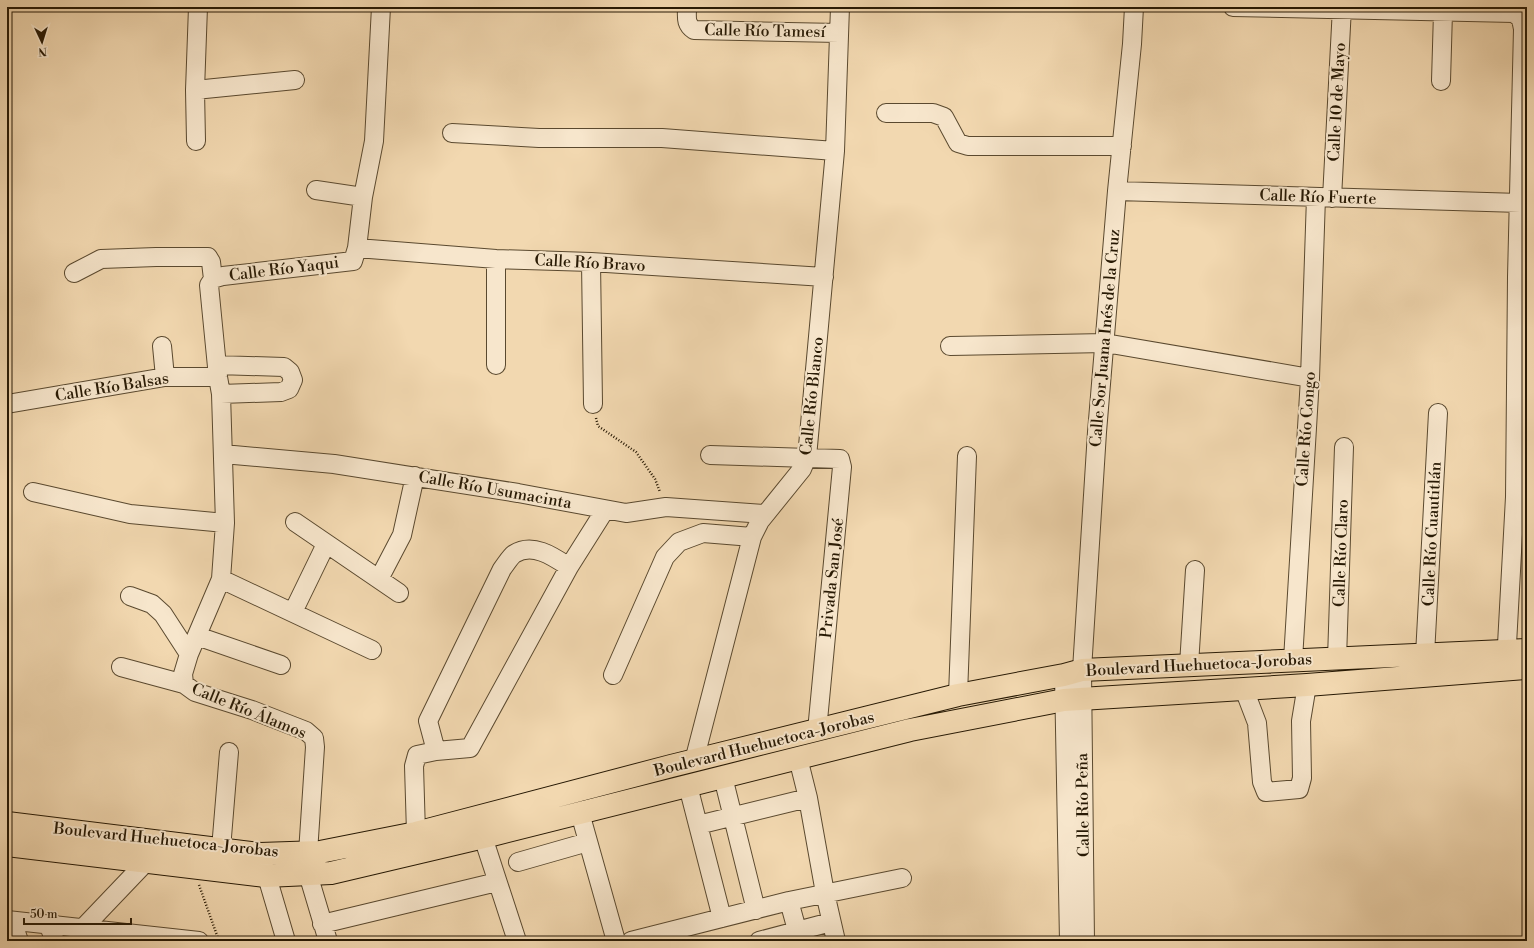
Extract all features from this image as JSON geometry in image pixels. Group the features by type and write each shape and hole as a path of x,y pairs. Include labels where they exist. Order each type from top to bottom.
{"main road":[{"name":"Boulevard Huehuetoca-Jorobas","path":"7,845 266,876 308,863 320,852 416,833 958,695 1073,673 1189,665 1425,655 1516,660"},
{"name":"Boulevard Huehuetoca-Jorobas","path":"7,823 260,854 308,863 331,873 483,837 910,730 1073,699 1307,685 1516,660"}],"street":[{"path":"196,141 195,90 198,7"},
{"name":"Calle Río Yaqui","path":"221,579 225,523 224,454 209,285 213,279 223,276 353,261 357,248 363,196 374,141 381,7"},
{"name":"Calle Río Tamesí","path":"687,7 687,21 689,27 694,30 838,33"},
{"name":"Calle Río Blanco","path":"694,761 752,537 760,521 802,470 807,457 835,151 840,7"},
{"name":"Calle Sor Juana Inés de la Cruz","path":"1073,673 1097,432 1117,191 1131,60 1134,7"},
{"path":"1233,7 1342,8 1443,12 1479,10 1514,13 1524,19 1520,204 1522,366 1515,496 1516,660"},
{"name":"Calle 10 de Mayo","path":"1324,198 1342,8"},
{"path":"1441,81 1443,12"},
{"path":"195,90 295,80"},
{"path":"886,113 933,113 944,117 958,143 968,146 1122,146"},
{"path":"452,133 539,138 662,138 835,151"},
{"path":"316,190 363,196"},
{"name":"Calle Río Fuerte","path":"1117,191 1520,204"},
{"name":"Calle Río Congo","path":"1292,660 1310,378 1324,198"},
{"name":"Calle Río Bravo","path":"357,248 496,259 591,262 824,277"},
{"path":"74,273 101,259 208,257 211,262 213,279"},
{"path":"496,259 496,365"},
{"path":"591,262 593,404"},
{"path":"950,346 1105,343 1310,378"},
{"path":"162,346 165,377"},
{"name":"Calle Río Balsas","path":"7,404 165,377 218,378"},
{"name":"Calle Río Cuautitlán","path":"1425,655 1438,413"},
{"name":"Calle Río Claro","path":"1337,659 1344,447"},
{"name":"Calle Río Usumacinta","path":"224,454 334,464 415,476 518,493 626,514 666,507 766,514"},
{"path":"710,455 807,457"},
{"path":"958,695 967,456"},
{"name":"Privada San José","path":"807,457 840,459 842,467 817,731"},
{"path":"379,579 402,535 415,476"},
{"path":"33,492 130,514 225,523"},
{"path":"416,833 414,766 417,754 470,748 569,567 605,510"},
{"path":"295,522 399,593"},
{"path":"613,675 665,557 679,542 703,533 752,537"},
{"path":"293,612 326,544"},
{"path":"436,751 428,721 502,569 514,555 524,551 543,551 569,567"},
{"path":"1189,665 1195,570"},
{"path":"221,579 372,650"},
{"name":"Calle Río Álamos","path":"221,579 189,654 183,674 184,684 196,692 252,710 306,731 314,738 315,747 308,863"},
{"path":"130,596 152,604 163,614 189,654"},
{"path":"196,636 281,664"},
{"path":"121,667 184,684"},
{"name":"Calle Río Peña","path":"1069,941 1073,673"},
{"path":"1244,689 1257,722 1262,782 1266,792 1299,790 1302,778 1301,721 1307,685"},
{"name":"Calle Río Peña","path":"1073,699 1085,941"},
{"path":"221,849 229,752"},
{"path":"798,758 808,798 825,893 836,941"},
{"path":"723,777 756,910"},
{"path":"688,786 722,918"},
{"path":"698,825 808,798"},
{"path":"580,812 616,941"},
{"path":"483,837 517,941"},
{"path":"518,862 588,842"},
{"path":"260,854 286,941"},
{"path":"86,934 146,862"},
{"path":"308,863 325,933 497,882"},
{"path":"631,941 692,934 722,918 825,893 902,878"},
{"path":"789,901 798,936"},
{"path":"19,941 10,921 48,924 86,934 199,941"},
{"path":"759,941 798,936 831,922"},
{"path":"48,924 55,941"}],"path":[{"path":"593,404 598,426 636,452 656,478 666,507"},
{"path":"192,867 218,941"}]}
